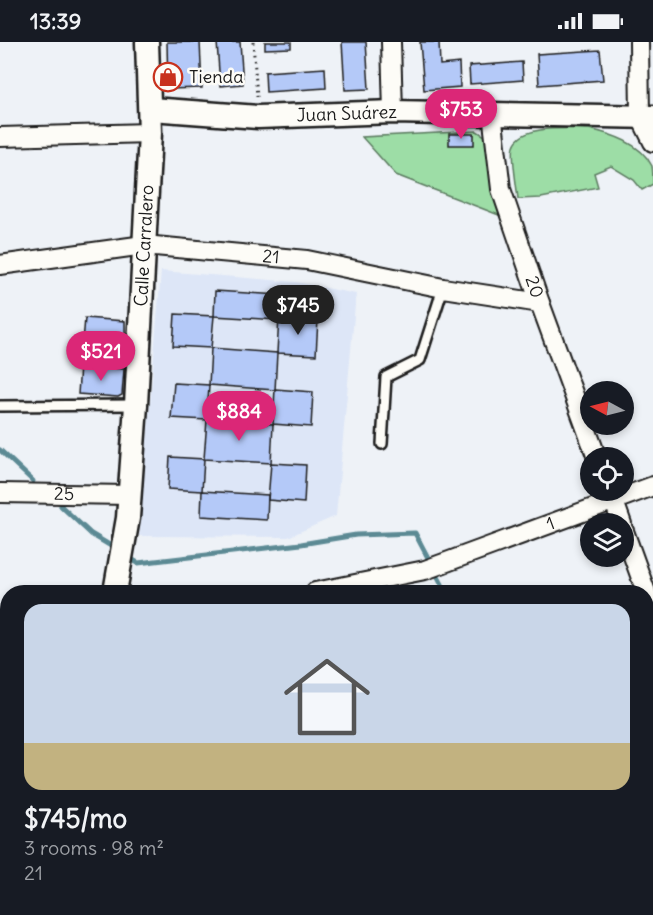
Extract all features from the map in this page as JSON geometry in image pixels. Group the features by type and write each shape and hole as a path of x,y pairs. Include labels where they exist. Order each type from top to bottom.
{"street":[{"name":"Calle Carralero","path":"117,584 130,495 136,405 151,109 147,42"},
{"path":"391,42 393,112"},
{"path":"639,42 646,116 653,142"},
{"name":"Juan Suárez","path":"151,109 258,117 393,112 646,116"},
{"name":"20","path":"492,113 501,189 593,447"},
{"path":"0,137 150,133"},
{"name":"21","path":"0,265 144,245 307,260 442,288 540,303"},
{"name":"1","path":"634,490 653,486"},
{"name":"25","path":"0,493 130,495"},
{"name":"1","path":"350,585 425,570 597,501"},
{"path":"634,560 643,585"}],"lane":[{"path":"382,444 386,377 420,360 442,288"},
{"path":"0,406 136,405"}],"path":[{"path":"253,42 258,117"}],"shaded area":[{"path":"161,271 296,282 356,294 336,516 288,537 139,536"}],"green space":[{"path":"547,129 589,129 616,137 641,151 652,166 653,184 642,190 634,180 611,166 594,173 598,187 541,198 518,199 513,157 514,146 518,139 526,134"},
{"path":"477,131 489,142 504,217 396,175 362,137"}],"building":[{"path":"167,42 200,42 202,88 168,89"},
{"path":"217,42 240,42 243,84 220,86"},
{"path":"265,42 291,42 291,48 265,49"},
{"path":"342,42 366,42 369,89 345,90"},
{"path":"420,42 439,42 440,65 459,63 460,87 424,90"},
{"path":"600,50 603,80 539,85 537,54"},
{"path":"522,62 523,80 470,84 469,66"},
{"path":"325,68 326,88 266,92 265,72"},
{"path":"449,134 474,134 474,145 449,145"},
{"path":"215,291 280,295 278,320 214,316"},
{"path":"175,314 214,316 211,348 173,346"},
{"path":"279,317 318,319 316,355 277,353"},
{"path":"85,318 125,321 125,345 83,342"},
{"path":"83,342 125,345 124,369 80,366"},
{"path":"211,348 277,353 275,390 209,385"},
{"path":"80,366 124,369 122,395 118,397 78,394"},
{"path":"174,383 209,385 207,420 171,418"},
{"path":"275,389 313,392 311,427 273,424"},
{"path":"207,420 273,424 271,463 204,459"},
{"path":"170,457 204,459 202,491 168,489"},
{"path":"271,463 306,465 304,503 268,500"},
{"path":"202,491 268,495 267,520 201,516"}],"waterway":[{"path":"0,450 33,481"},
{"path":"61,506 91,534 116,549"},
{"path":"126,556 138,563 301,544 356,535 415,533 442,585"}],"place":[{"name":"Tienda","path":"168,77"}]}
